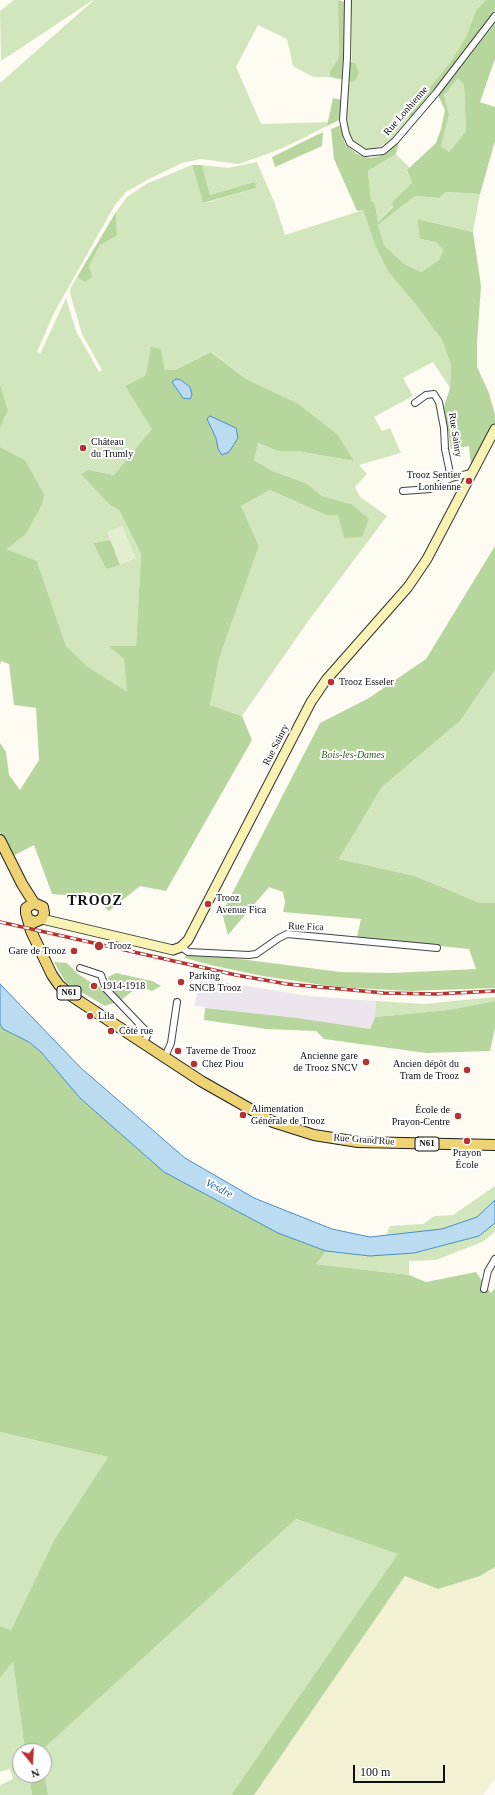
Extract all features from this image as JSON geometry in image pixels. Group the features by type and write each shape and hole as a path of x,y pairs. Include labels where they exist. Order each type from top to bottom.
{"main road":[{"path":"0,840 22,884 35,905"},
{"name":"N61","path":"0,852 35,905"},
{"name":"Rue Grand'Rue","path":"219,1091 167,1052 66,985 53,968 39,939 37,928 44,913 35,905 26,913 31,931 45,963 63,988 73,997 219,1091 273,1122 321,1136 358,1142 495,1145"},
{"path":"28,919 32,921 40,920"}],"street":[{"name":"Rue Lonhienne","path":"348,0 347,58 343,120 346,134 350,143 365,154 383,151 395,141 436,93 495,16"},
{"name":"Rue Sainry","path":"415,403 426,395 434,394 439,402 444,428 445,449 451,478"},
{"name":"Rue Sainry","path":"181,947 188,940 311,702 326,680 408,587 427,559 495,429"},
{"path":"403,491 430,489 451,478 471,473"},
{"path":"35,905 73,926"},
{"path":"40,920 73,926 173,950 181,947"},
{"name":"Rue Fica","path":"181,947 188,952 249,955 256,954 287,934 437,948"},
{"path":"80,968 101,975 106,989 144,1027 148,1033 146,1038"},
{"path":"167,1052 171,1044 177,1002"},
{"path":"484,1289 488,1271 495,1259"}],"shaded area":[{"path":"209,980 310,996 376,1001 375,1017 370,1029 194,1006 198,992 208,985"}],"green space":[{"path":"14,0 93,0 1,61 0,11"},
{"path":"94,0 338,0 339,59 330,71 330,77 313,77 293,66 287,39 258,25 236,67 261,124 328,122 327,126 283,148 239,164 201,159 182,163 126,192 115,205 54,313 37,352 40,354 66,298 76,331 99,372 102,370 82,334 70,293 71,287 77,277 84,282 89,267 100,245 117,236 116,212 127,197 146,184 192,165 203,203 209,202 256,188 254,183 210,195 202,165 228,168 257,162 275,204 285,235 363,210 374,242 442,340 451,365 450,388 433,362 403,378 413,396 374,417 382,431 390,428 401,453 359,465 367,474 355,487 360,497 387,516 309,620 242,716 210,705 220,656 259,546 241,506 270,490 326,515 338,515 351,504 322,496 306,483 272,471 254,460 257,443 277,451 297,451 353,461 297,403 246,379 212,352 175,370 165,370 161,349 147,375 125,386 153,429 114,475 89,470 110,505 119,510 141,554 136,646 108,646 124,659 128,693 87,666 66,646 37,561 7,549 26,534 42,505 25,460 0,447 0,428 8,410 0,384 0,83","holes":["111,540 135,558 106,569 93,543"]},
{"path":"338,0 345,2 345,60 355,63 359,73 354,82 330,77 330,71 339,58"},
{"path":"352,0 486,0 476,10 467,35 452,60 410,112 409,119 393,138 379,147 368,150 353,143 347,131 346,111 348,80 355,63 352,62"},
{"path":"486,0 495,0 495,10 445,76 409,119 410,112 452,60 467,35 476,10"},
{"path":"495,21 495,59 480,102 495,107 495,141 480,194 446,192 439,198 415,196 378,225 384,245 404,264 421,272 439,260 443,250 436,242 420,239 417,219 473,232 481,286 477,367 489,393 495,415 495,423 471,466 469,446 451,449 444,406 450,388 451,365 442,340 418,307 388,271 374,242 363,210 357,211 334,159 331,129 341,125 345,144 357,154 370,158 380,156 399,141 396,154 368,171 371,200 375,204 378,222 393,207 392,202 412,183 407,170 436,143 445,110 438,95","holes":["458,78 464,85 466,131 449,152 441,146 449,115 444,95"]},
{"path":"458,77 464,85 466,131 449,152 441,146 449,115 444,95"},
{"path":"333,98 341,100 339,120 327,126"},
{"path":"323,132 322,146 275,167 272,157"},
{"path":"396,154 410,168 407,171 412,183 392,202 393,206 378,222 375,204 371,200 368,171"},
{"path":"192,165 202,165 210,195 255,182 256,188 203,203"},
{"path":"446,192 480,194 473,232 417,219 420,239 436,242 443,250 439,260 421,272 404,264 384,245 378,225 415,196 439,198"},
{"path":"116,212 117,236 100,245 89,267 92,277 84,282 77,277"},
{"path":"151,347 161,349 165,370 175,370 211,352 246,379 297,403 337,434 354,461 297,451 277,451 258,443 254,460 272,471 306,483 322,496 351,504 369,519 362,537 344,538 338,515 326,515 270,490 241,506 259,546 220,656 210,705 242,716 252,740 166,891 140,886 109,911 88,892 64,895 52,894 34,845 11,857 0,832 0,743 6,752 9,775 20,790 39,760 36,708 14,705 9,664 1,661 0,665 0,447 25,460 44,495 42,505 26,534 7,549 37,561 66,646 87,666 127,692 124,659 108,646 136,646 141,554 119,510 110,505 81,474 89,470 114,475 152,429 125,386 146,375"},
{"path":"0,384 8,410 0,428"},
{"path":"122,526 136,558 120,565 107,532"},
{"path":"111,540 120,565 106,569 93,543"},
{"name":"Bois-les-Dames","path":"495,546 495,670 460,721 382,787 339,859 415,876 480,903 495,903 495,988 410,991 336,987 263,976 185,958 186,955 225,957 340,972 392,973 476,969 469,949 357,937 361,919 283,912 285,902 283,892 269,887 228,935 222,913 320,723 369,698 426,659"},
{"path":"495,670 495,903 480,903 415,876 339,859 382,787 460,721"},
{"path":"54,962 67,963 78,974 92,983 94,981 106,992 111,989 108,977 116,973 152,981 161,986 152,991 139,986 120,1001 105,1006 66,983"},
{"path":"495,997 495,1001 450,1010 375,1017 376,1001 424,1004"},
{"path":"495,1001 495,1028 490,1051 426,1053 324,1039 316,1031 266,1029 204,1020 205,1008 297,1018 370,1029 375,1017 449,1010"},
{"path":"0,1024 3,1029 29,1042 41,1052 80,1098 278,1233 326,1251 316,1264 409,1275 426,1282 476,1272 491,1293 495,1288 495,1567 480,1576 438,1589 405,1576 254,1795 231,1795 398,1554 296,1519 50,1743 24,1743 13,1662 0,1678 0,1626 11,1630 54,1540 108,1457 0,1432"},
{"path":"495,1186 495,1200 477,1217 442,1229 386,1235 390,1226 423,1224 434,1216 453,1215"},
{"path":"495,1223 495,1232 482,1242 436,1260 409,1261 409,1275 316,1264 326,1251 370,1256 414,1253 479,1236"},
{"path":"0,1432 108,1457 54,1540 11,1630 0,1626"},
{"path":"296,1519 399,1554 231,1795 48,1795 46,1783 52,1783 52,1743 50,1743"},
{"path":"495,1567 495,1779 483,1795 254,1795 405,1576 438,1589 480,1576"},
{"path":"13,1662 24,1743 12,1743 12,1776 10,1769 0,1772 0,1678"},
{"path":"12,1779 12,1783 30,1783 32,1795 0,1795 0,1785"},
{"path":"30,1783 46,1783 48,1795 32,1795"}],"water":[{"path":"176,379 181,380 190,387 192,395 190,399 183,398 172,382"},
{"path":"210,416 236,428 238,438 229,452 222,455 218,449 216,438 207,419"},
{"name":"Vesdre","path":"0,984 81,1068 185,1158 254,1198 332,1229 370,1237 442,1229 477,1217 495,1200 495,1223 479,1236 414,1253 370,1256 326,1251 278,1233 164,1172 80,1098 41,1052 29,1042 3,1029 0,1024"}],"railway":[{"path":"0,922 236,975 287,984 384,993 435,994 495,991"}],"place":[{"name":"Château du Trumly","path":"83,448"},
{"name":"Trooz Sentier Lonhienne","path":"469,481"},
{"name":"Trooz Esseler","path":"331,682"},
{"name":"Trooz Avenue Fica","path":"208,904"},
{"name":"Trooz","path":"99,946"},
{"name":"Gare de Trooz","path":"74,951"},
{"name":"Parking SNCB Trooz","path":"181,982"},
{"name":"1914-1918","path":"94,986"},
{"name":"Lila","path":"90,1016"},
{"name":"Côté rue","path":"111,1031"},
{"name":"Taverne de Trooz","path":"178,1051"},
{"name":"Ancienne gare de Trooz SNCV","path":"366,1062"},
{"name":"Chez Piou","path":"194,1064"},
{"name":"Ancien dépôt du Tram de Trooz","path":"467,1070"},
{"name":"Alimentation Générale de Trooz","path":"243,1115"},
{"name":"École de Prayon-Centre","path":"458,1116"},
{"name":"Prayon École","path":"467,1141"}],"district":[{"name":"TROOZ","path":"95,901"}]}
